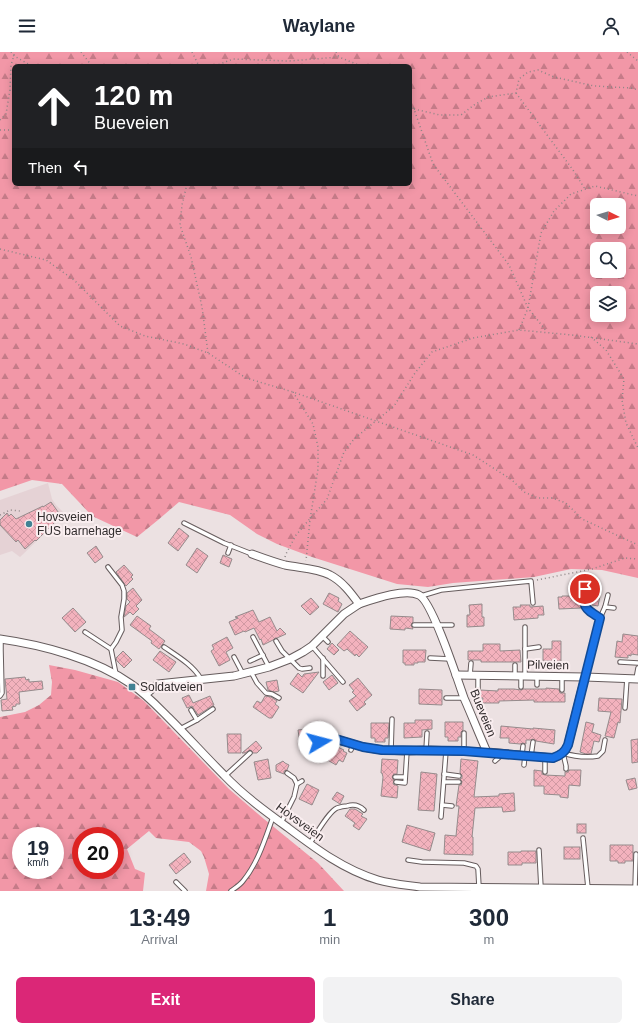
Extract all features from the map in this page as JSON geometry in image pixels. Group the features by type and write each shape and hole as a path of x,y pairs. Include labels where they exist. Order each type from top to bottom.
{"street":[{"path":"252,554 284,565 305,568 330,575 350,591 359,604"},
{"path":"146,694 158,684 220,678 269,667 290,659 312,646 344,614 359,604 379,597 400,593 411,593 421,596"},
{"name":"Bueveien","path":"421,596 437,625 464,698 487,752 553,758 563,753"},
{"name":"Hovsveien","path":"1,639 26,643 84,660 130,683 146,694 225,776 251,800 330,857 350,868 378,880 420,887 541,888 563,890 588,888 633,889"},
{"name":"Pilveien","path":"456,675 585,676 637,679"},
{"path":"563,753 566,750 577,723 585,676"},
{"path":"336,739 352,747 391,751 446,750 487,752"}],"lane":[{"path":"184,523 231,546 252,554"},
{"path":"228,553 231,546"},
{"path":"108,567 122,585 124,591 121,617 122,630 116,642 110,649"},
{"path":"421,596 440,590 531,581 533,602"},
{"path":"585,581 584,605 588,611 600,618"},
{"path":"585,676 600,618 608,595"},
{"path":"605,607 614,608"},
{"path":"414,625 452,625"},
{"path":"521,687 520,675 525,649 525,627"},
{"path":"85,632 110,649 116,675"},
{"path":"322,636 328,642"},
{"path":"253,637 269,667"},
{"path":"0,696 2,692 1,639"},
{"path":"276,640 282,651 299,668 310,668"},
{"path":"312,646 343,682"},
{"path":"164,647 182,659 197,672 201,679"},
{"path":"525,649 539,647"},
{"path":"250,661 263,655"},
{"path":"234,657 243,674"},
{"path":"322,658 323,676"},
{"path":"430,658 450,659"},
{"path":"620,662 638,663"},
{"path":"471,663 478,688"},
{"path":"515,665 520,675"},
{"path":"637,679 638,668"},
{"path":"251,672 257,683 266,693 272,694 279,698"},
{"path":"537,676 537,685"},
{"path":"562,676 562,690"},
{"path":"625,708 626,678"},
{"path":"446,698 464,698"},
{"path":"191,710 197,720"},
{"path":"180,729 213,710"},
{"path":"391,751 392,719"},
{"path":"426,750 427,733"},
{"path":"464,733 464,751"},
{"path":"319,742 336,739"},
{"path":"566,769 563,753 587,758 598,756 603,751 605,740"},
{"path":"524,765 526,756 533,742"},
{"path":"523,746 526,756"},
{"path":"440,817 446,750"},
{"path":"396,782 405,783 407,751"},
{"path":"225,776 250,753"},
{"path":"495,761 504,754"},
{"path":"545,757 545,772"},
{"path":"281,823 294,797 297,784 294,778 287,773"},
{"path":"444,774 459,776"},
{"path":"395,777 405,777"},
{"path":"297,784 302,781"},
{"path":"444,782 459,782"},
{"path":"310,843 325,820 337,808 352,805 361,806 364,810"},
{"path":"442,805 452,806"},
{"path":"231,891 242,882 253,867 273,816"},
{"path":"583,838 588,888"},
{"path":"539,850 541,888"},
{"path":"633,889 636,854"},
{"path":"408,860 422,862 464,863 476,866 478,869 479,887"},
{"path":"176,882 185,891"}],"path":[{"path":"11,52 14,56 28,64"},
{"path":"0,120 6,114 10,90 11,64 14,52"},
{"path":"81,52 90,64"},
{"path":"192,52 198,64"},
{"path":"336,52 339,57"},
{"path":"627,52 638,61"},
{"path":"220,64 234,59 289,61 339,57 356,64"},
{"path":"585,190 574,170 516,93 519,79 528,72 538,70 554,77 594,86 631,88 638,90"},
{"path":"414,109 440,115 461,115 488,97 516,93"},
{"path":"414,109 433,164 509,265 528,308 547,333"},
{"path":"0,130 12,130"},
{"path":"187,186 182,205 180,225 193,264 202,307 208,353"},
{"path":"519,330 528,308 541,233 554,210 571,194 595,186 638,196"},
{"path":"0,249 46,260 74,280 120,326 145,336 184,344 208,353 246,378 294,392 472,455 512,480 524,492 538,498 552,498 566,503 582,519 638,545"},
{"path":"284,565 286,554 296,535 327,499 344,452 354,439 394,406 415,373 432,352 473,338 519,330 591,337 638,344"},
{"path":"591,337 606,350 624,379 622,400 626,423 638,448"},
{"path":"294,392 313,424 318,447 318,469 310,520 305,568"},
{"path":"0,515 10,510 20,511"},
{"path":"531,581 592,569 625,558 638,559"}],"shaded area":[{"path":"48,483 52,499 65,514 20,557 12,551 0,555 0,500"}],"green space":[{"path":"0,52 638,52 638,578 602,570 571,569 534,577 453,583 428,587 397,584 312,557 277,544 257,534 230,515 179,502 137,537 92,516 62,484 32,480 0,491"},
{"path":"49,665 75,670 118,682 144,701 229,789 318,863 344,891 206,891 209,874 201,851 189,842 156,838 149,831 127,849 135,869 145,873 143,891 0,891 0,717 25,712 39,705 51,695 52,682"}],"building":[{"path":"51,502 61,516 36,541 35,540 25,549 18,540 16,542 0,525 0,520 7,513 9,516 11,514 16,519"},
{"path":"179,528 189,536 178,551 168,543"},
{"path":"96,546 103,557 95,563 87,553"},
{"path":"197,548 208,556 197,573 186,565"},
{"path":"223,555 232,559 229,567 220,563"},
{"path":"124,565 133,575 131,577 133,579 126,586 116,572"},
{"path":"133,588 142,600 136,606 139,609 133,615 130,612 124,617 126,606 130,602 127,599 127,593"},
{"path":"589,589 601,591 598,606 587,604"},
{"path":"329,593 339,598 338,601 342,604 338,612 323,604"},
{"path":"581,596 581,608 559,609 558,597"},
{"path":"311,598 319,607 310,615 301,606"},
{"path":"482,604 484,626 467,627 467,615 470,615 469,605"},
{"path":"520,605 530,605 530,607 543,606 544,615 538,615 538,618 514,620 513,607 521,607"},
{"path":"73,608 86,622 75,632 62,618"},
{"path":"253,610 259,622 270,617 277,631 280,628 286,634 263,645 254,628 235,635 229,622 238,618 235,617"},
{"path":"137,616 151,626 149,629 165,641 159,649 151,643 152,641 130,625"},
{"path":"391,616 413,617 413,622 411,625 413,629 390,629"},
{"path":"350,631 368,647 359,657 356,654 355,656 347,649 344,651 337,645"},
{"path":"623,634 638,636 638,655 631,654 631,656 628,655 628,658 615,657 617,641 622,642"},
{"path":"227,637 233,648 226,652 230,660 219,666 211,651 214,649 212,645"},
{"path":"552,641 561,641 561,661 543,661 543,649 552,649"},
{"path":"332,643 339,650 334,655 327,649"},
{"path":"483,644 500,644 500,651 520,650 521,662 481,662 481,660 468,660 468,651 483,651"},
{"path":"403,650 426,650 425,662 414,663 414,665 405,665 405,663 403,663"},
{"path":"123,651 132,660 124,668 116,658"},
{"path":"160,651 176,662 169,672 153,660"},
{"path":"319,672 303,693 290,684 298,673 302,677 304,674"},
{"path":"332,675 338,683 329,690 323,682"},
{"path":"25,677 26,680 29,679 29,682 42,681 43,689 19,692 20,704 16,704 16,706 12,707 13,710 2,711 1,700 7,699 5,679"},
{"path":"358,678 372,695 364,702 366,704 357,711 349,701 356,696 352,692 354,691 349,685"},
{"path":"277,680 279,691 274,692 268,690 266,682"},
{"path":"546,688 559,689 560,693 565,693 565,702 534,702 534,700 482,703 483,698 474,698 474,690 498,691 498,689 521,690"},
{"path":"419,689 442,690 442,705 419,704"},
{"path":"189,695 193,703 210,696 214,705 198,715 192,706 187,708 182,698"},
{"path":"265,696 271,697 277,701 275,704 279,707 272,718 269,718 253,707 257,701 261,703"},
{"path":"599,698 622,699 620,723 618,722 614,738 605,736 611,712 598,711"},
{"path":"415,720 432,720 432,729 422,730 422,737 404,738 404,723 415,723"},
{"path":"445,722 463,722 463,730 461,732 461,737 458,737 458,741 448,741 448,737 445,737"},
{"path":"586,722 594,724 592,732 601,735 599,742 594,741 591,754 580,752"},
{"path":"371,723 389,723 388,738 385,738 385,742 375,742 375,738 371,738"},
{"path":"501,726 555,730 554,744 536,741 533,739 526,740 526,744 509,743 509,738 500,738"},
{"path":"315,728 316,742 300,744 298,730"},
{"path":"227,734 241,734 241,753 228,753"},
{"path":"638,739 638,762 632,763 631,740"},
{"path":"256,741 262,748 257,753 253,753 250,750 242,753"},
{"path":"331,744 347,753 343,762 339,760 336,765 324,758"},
{"path":"268,759 271,778 258,780 254,762"},
{"path":"382,759 398,760 397,774 394,774 392,777 394,780 393,784 398,786 397,798 381,796 383,777 381,773"},
{"path":"461,759 478,761 474,797 499,796 499,794 514,793 515,811 503,812 502,807 475,808 472,837 473,855 444,854 445,835 456,836 459,806 456,806 459,785 461,785 462,782 460,779 462,778 460,773"},
{"path":"283,761 289,765 287,770 284,771 284,774 276,771 276,765"},
{"path":"534,770 542,771 542,774 545,775 565,776 565,772 568,772 569,770 581,770 580,786 569,785 568,798 560,797 560,795 544,794 544,786 534,786"},
{"path":"421,772 437,774 434,811 418,810"},
{"path":"635,778 637,788 629,790 626,780"},
{"path":"307,784 319,790 312,805 299,799"},
{"path":"337,792 344,796 340,804 332,799"},
{"path":"350,809 355,809 363,814 361,816 367,819 359,830 353,826 355,823 345,816"},
{"path":"577,824 586,824 586,833 577,833"},
{"path":"407,825 435,833 430,851 402,842"},
{"path":"610,845 633,845 633,861 618,863 618,861 610,861"},
{"path":"564,847 580,847 580,859 564,859"},
{"path":"536,851 536,863 508,865 508,852"},
{"path":"184,853 191,862 176,874 169,865"}],"place":[{"name":"Hovsveien FUS barnehage","path":"29,524"},
{"name":"Soldatveien","path":"132,687"}],"route":[{"path":"319,742 336,739 363,747 382,750 487,752 553,758 560,755 566,750 568,745 600,618 588,611 584,605 585,589"}]}
